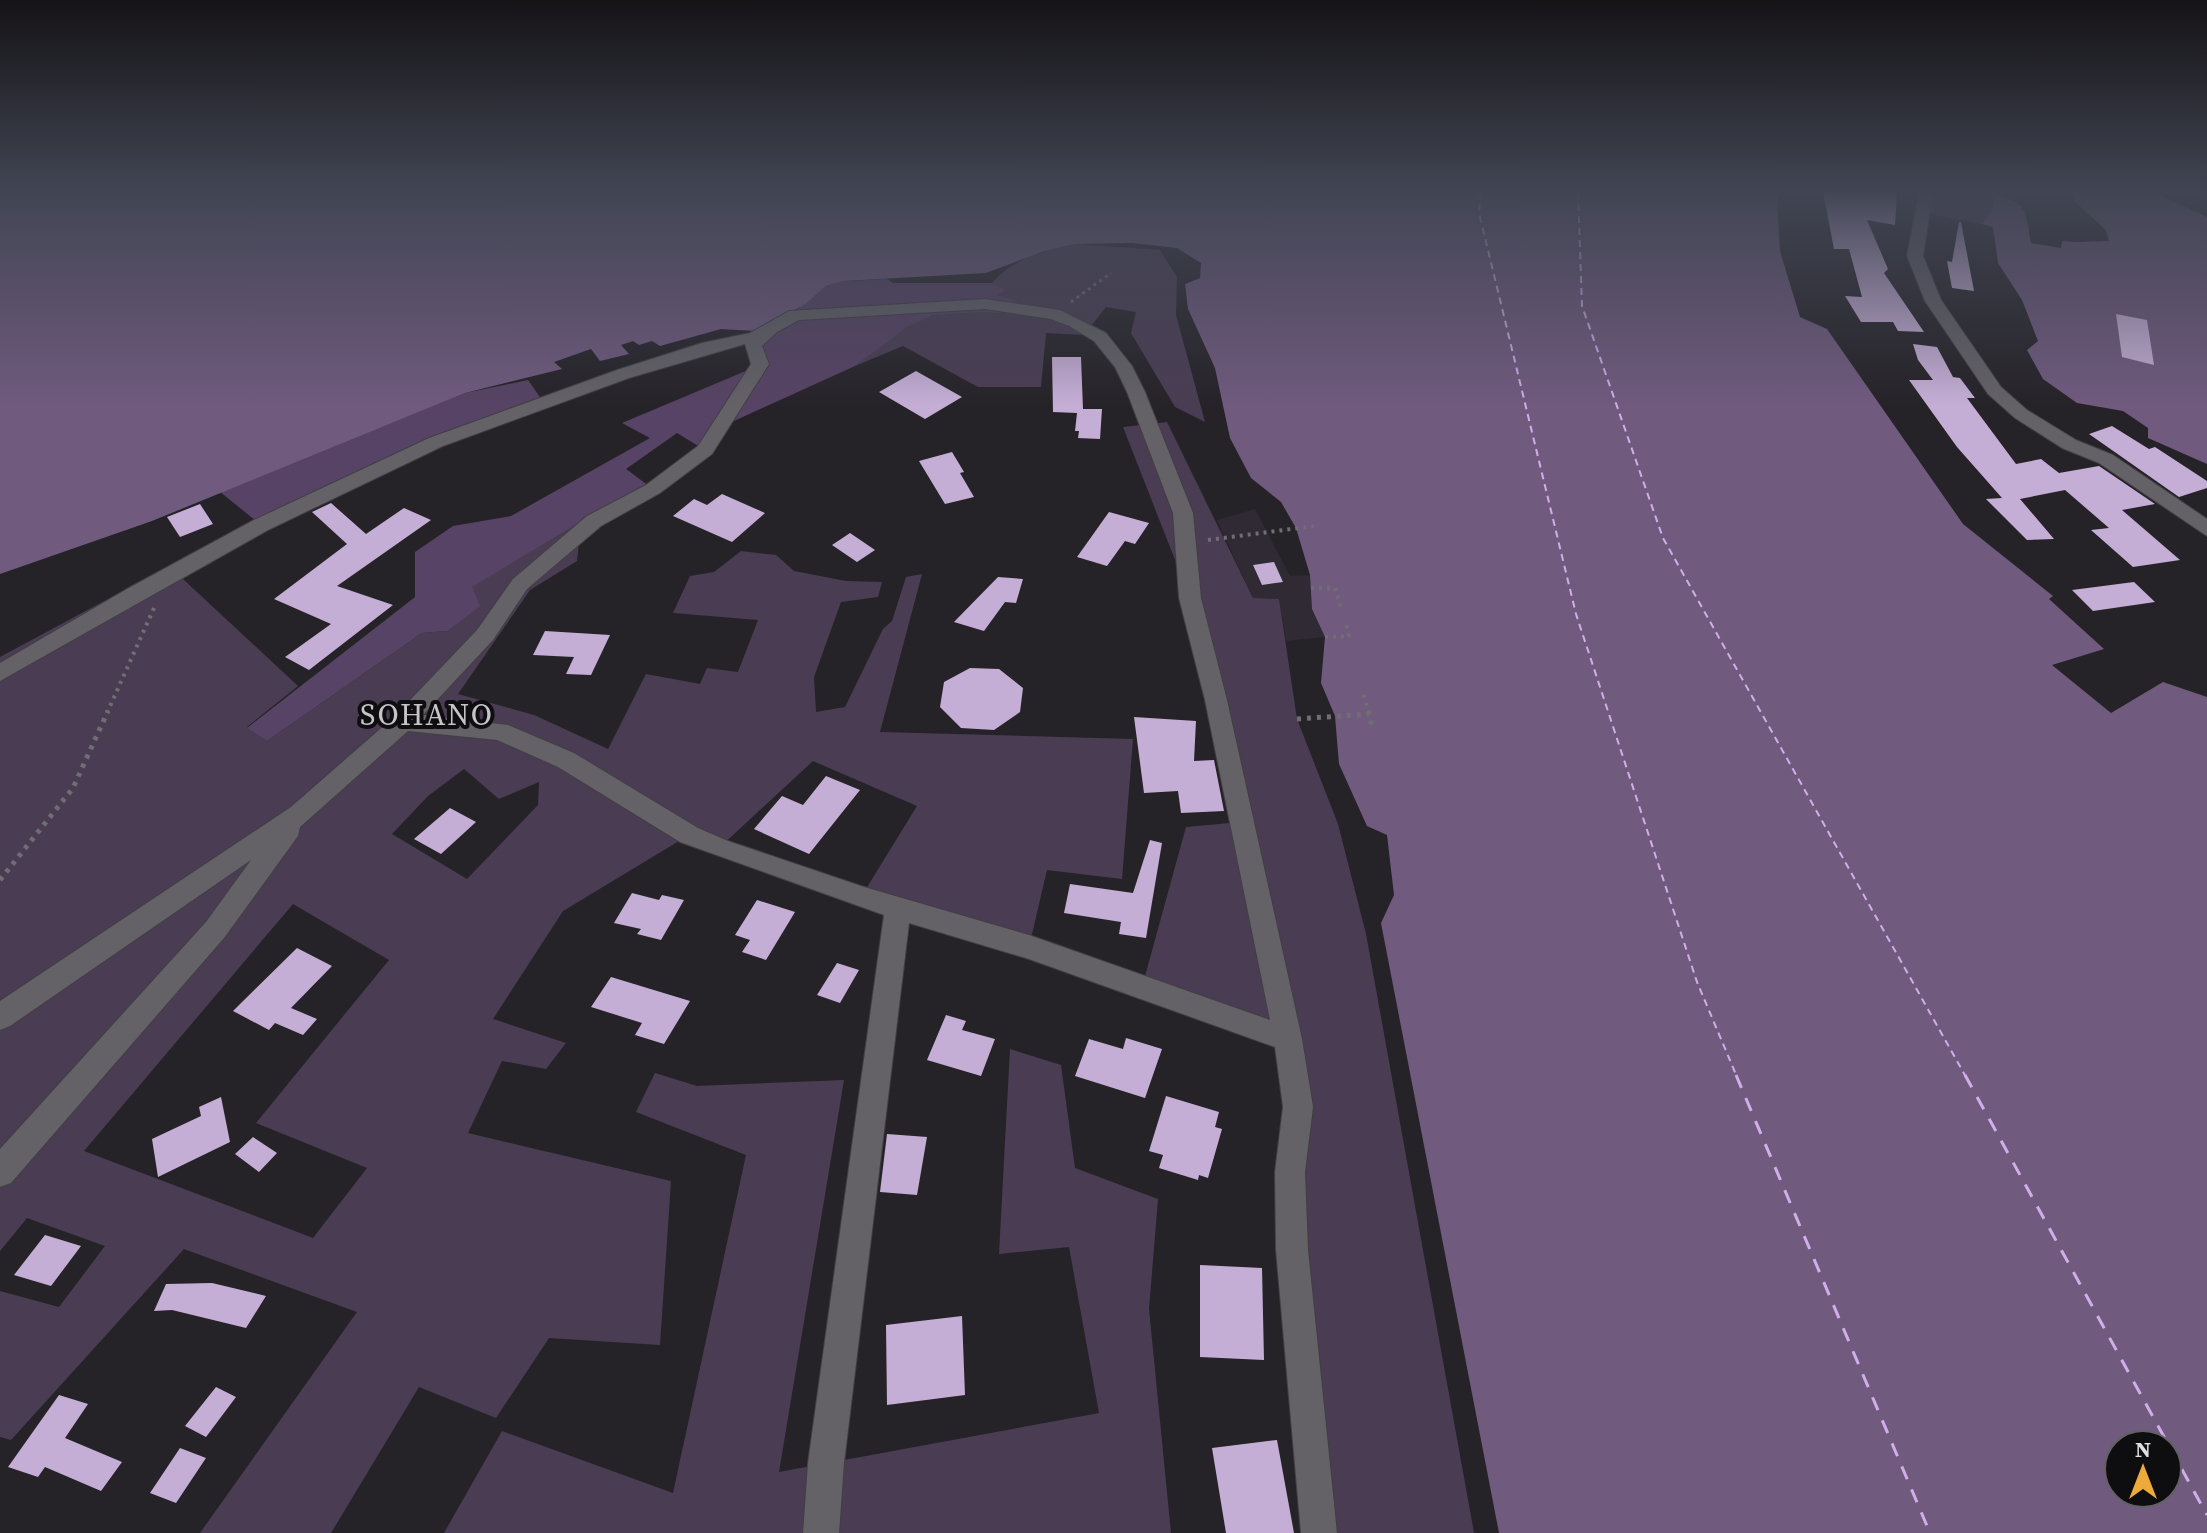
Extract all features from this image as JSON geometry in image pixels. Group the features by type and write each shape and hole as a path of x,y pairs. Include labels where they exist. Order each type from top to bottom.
{"street":[{"path":"1918,264 1933,301 1994,390 2021,414 2069,444 2106,459 2207,529"},
{"path":"0,673 166,576 261,525 436,442 623,374 708,347 755,337 795,315 985,304 1054,314 1100,337 1123,366 1136,392 1183,513 1190,598 1219,715 1288,1039 1298,1107 1290,1172 1292,1250 1319,1533"},
{"path":"0,1017 300,814 403,722 485,635 520,584 594,521 653,489 705,450 760,364 753,345 774,325"},
{"path":"403,722 500,731 566,760 689,835 898,908 1029,947 1288,1039"},
{"path":"0,1172 215,930 300,814"},
{"path":"821,1533 826,1463 898,908"}],"path":[{"path":"1054,314 1111,273"},
{"path":"1186,542 1314,526"},
{"path":"0,880 73,788 166,576"},
{"path":"1311,588 1335,588 1341,608"},
{"path":"1325,637 1349,636 1345,621"},
{"path":"1364,695 1373,730"},
{"path":"1297,719 1369,714"}],"shaded area":[{"path":"0,264 1011,264 986,273 843,281 826,286 804,305 756,331 721,329 660,346 652,341 639,345 633,341 621,345 629,354 600,361 591,349 554,362 562,369 465,393 152,521 0,574"},
{"path":"1017,264 1169,264 1177,277 1176,315 1205,422 1175,407 1131,333 1136,312 1106,307 1084,335 1046,333 1041,387 978,387 903,346 855,366 902,330 923,319 943,313 1009,314 995,295 1005,290 992,283"},
{"path":"1201,264 1784,264 1800,317 1827,329 1963,524 2053,596 2049,599 2104,649 2052,665 2111,713 2163,682 2207,697 2207,1533 1499,1533 1381,923 1394,895 1387,835 1367,826 1339,764 1335,716 1321,683 1325,637 1312,609 1310,575 1296,528 1281,502 1251,478 1230,438 1215,368 1188,309 1185,284 1200,278"},
{"path":"1998,264 2207,264 2207,464 2148,438 2148,428 2123,411 2077,403 2043,379 2027,350 2038,341 2022,300"},
{"path":"887,279 893,283 992,283 1006,290 997,295 1016,301 1009,314 933,315 907,327 855,366 723,426 705,450 677,433 626,469 653,489 581,522 472,587 480,606 448,631 422,633 267,741 247,728 415,597 415,552 453,526 511,516 650,438 622,423 760,365 753,345 826,286 843,281"},
{"path":"528,380 544,403 436,442 261,525 219,491 465,393"},
{"path":"1167,422 1253,598 1279,599 1297,719 1338,824 1366,934 1474,1533 1319,1533 1288,1039 1142,987 1186,827 1241,822 1190,598 1123,427"},
{"path":"1255,509 1290,576 1310,575 1312,609 1325,637 1286,641 1279,599 1253,598 1217,520"},
{"path":"581,522 577,561 530,590 458,694 534,715 608,749 646,674 700,684 707,668 738,672 758,620 673,613 690,576 714,572 741,551 776,555 794,571 846,581 882,582 878,597 841,602 814,677 816,712 845,707 883,629 892,621 906,577 922,574 880,732 1133,739 1122,879 1047,870 1029,947 861,897 917,806 813,761 719,848 689,835 563,911 493,1019 566,1043 546,1069 502,1061 468,1133 671,1181 660,1345 549,1338 496,1418 419,1387 331,1533 200,1533 357,1312 184,1249 11,1440 0,1437 0,1291 59,1307 105,1246 27,1218 0,1251 0,657 169,566 298,686 247,727 267,741 422,633 448,631 479,606 471,587","holes":["464,769 499,799 539,782 538,805 467,879 392,834 428,796","293,904 389,960 256,1123 367,1168 313,1238 84,1151"]},
{"path":"1010,1049 1061,1065 1075,1168 1158,1199 1149,1309 1171,1533 444,1533 502,1431 673,1493 746,1155 636,1112 655,1073 697,1086 844,1080 779,1472 1099,1413 1069,1247 999,1254"}],"building":[{"path":"1853,264 1886,264 1888,269 1884,273 1924,332 1898,331 1893,322 1861,322 1845,296 1862,297"},
{"path":"1947,264 1969,264 1974,291 1952,288"},
{"path":"2116,314 2147,320 2154,365 2122,357"},
{"path":"1913,344 1937,347 1953,377 1960,378 1975,398 1967,398 2016,464 2041,459 2059,473 2099,466 2155,504 2122,510 2180,560 2133,567 2091,530 2109,528 2065,490 2020,499 2054,539 2027,540 1986,499 2002,498 1957,447 1909,380 1933,380 1918,360"},
{"path":"1052,357 1081,357 1083,409 1102,409 1100,439 1078,438 1079,431 1075,431 1077,413 1053,412"},
{"path":"916,371 962,397 925,419 879,392"},
{"path":"2112,426 2149,449 2155,447 2207,481 2207,488 2179,497 2089,434"},
{"path":"952,452 974,497 945,504 919,461"},
{"path":"722,494 765,513 732,542 673,516 694,499 707,505"},
{"path":"331,503 366,534 404,508 431,520 337,586 393,605 309,670 285,657 331,624 274,599 347,544 312,512"},
{"path":"200,504 213,524 180,537 167,517"},
{"path":"1109,512 1149,523 1135,544 1125,541 1107,566 1077,557"},
{"path":"850,533 875,550 857,562 832,545"},
{"path":"1274,562 1283,582 1262,585 1253,565"},
{"path":"998,577 1023,579 1016,603 1005,602 984,631 954,622"},
{"path":"2134,582 2155,602 2093,611 2072,590"},
{"path":"545,631 610,635 591,675 566,674 574,657 533,655"},
{"path":"970,668 999,669 1023,688 1020,712 994,730 961,728 940,707 944,682"},
{"path":"1134,717 1196,721 1194,761 1214,760 1224,811 1181,813 1178,791 1144,793"},
{"path":"826,776 860,790 809,854 754,829 782,796 803,805"},
{"path":"450,808 476,822 441,854 414,839"},
{"path":"1150,840 1162,843 1146,938 1119,934 1121,922 1064,913 1070,884 1133,893"},
{"path":"632,893 659,900 662,895 684,900 661,940 637,934 641,929 614,923"},
{"path":"757,900 795,912 766,960 742,952 750,940 735,935"},
{"path":"297,948 332,966 291,1008 317,1019 303,1035 275,1023 269,1030 233,1011"},
{"path":"837,963 859,970 840,1003 817,995"},
{"path":"611,977 690,1001 664,1044 635,1035 642,1023 591,1007"},
{"path":"946,1015 966,1021 962,1030 995,1039 981,1076 927,1060"},
{"path":"1126,1038 1162,1049 1145,1098 1075,1076 1089,1039 1123,1049"},
{"path":"1166,1096 1219,1112 1215,1127 1222,1129 1208,1178 1199,1175 1198,1180 1159,1168 1163,1155 1149,1151"},
{"path":"221,1097 230,1142 158,1177 152,1139 201,1116 199,1107"},
{"path":"887,1134 927,1137 917,1195 880,1192"},
{"path":"253,1137 277,1153 259,1172 235,1154"},
{"path":"45,1235 81,1246 51,1286 14,1275"},
{"path":"1200,1265 1262,1268 1264,1360 1200,1357"},
{"path":"212,1283 266,1296 246,1328 172,1310 154,1311 166,1284"},
{"path":"962,1316 965,1395 887,1405 886,1325"},
{"path":"216,1387 236,1397 206,1437 185,1426"},
{"path":"59,1395 88,1404 65,1438 122,1462 101,1491 45,1467 38,1477 8,1467"},
{"path":"1277,1440 1294,1533 1226,1533 1212,1448"},
{"path":"180,1448 206,1458 176,1503 150,1493"}],"ferry route":[{"path":"1491,264 1576,614 1697,982 1737,1077"},
{"path":"1581,264 1582,306 1663,538 1966,1077"},
{"path":"1736,1075 1930,1533"},
{"path":"1965,1075 2207,1515"}],"district":[{"name":"SOHANO","path":"427,714"}]}
